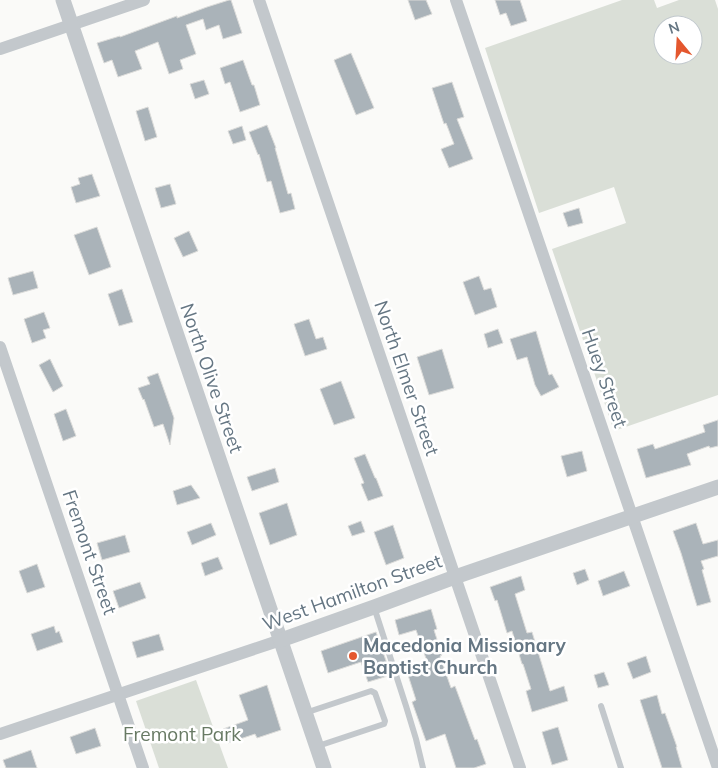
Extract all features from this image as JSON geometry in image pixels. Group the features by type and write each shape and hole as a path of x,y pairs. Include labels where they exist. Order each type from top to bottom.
{"street":[{"name":"North Olive Street","path":"63,0 324,768"},
{"path":"0,49 144,0"},
{"name":"North Elmer Street","path":"259,0 520,768"},
{"name":"Huey Street","path":"456,0 718,768"},
{"name":"Fremont Street","path":"0,348 144,768"},
{"name":"West Hamilton Street","path":"0,734 281,640 454,577 718,488"}],"lane":[{"path":"374,607 406,706 423,768"},
{"path":"305,713 371,691 375,692 385,721 384,724 317,747"},
{"path":"601,706 622,768"}],"green space":[{"path":"622,0 654,0 657,8 679,0 715,0 718,9 718,395 614,431 552,249 626,223 614,187 539,213 485,48"},
{"name":"Fremont Park","path":"196,680 228,768 159,768 136,701"}],"building":[{"path":"231,0 242,33 223,39 219,25 206,30 203,19 186,25 196,54 180,60 183,69 169,74 158,42 135,51 142,69 118,77 112,60 104,63 97,43"},
{"path":"408,0 426,0 432,14 415,20"},
{"path":"495,0 520,0 527,21 511,26 506,13 500,15"},
{"path":"351,53 374,108 356,115 334,60"},
{"path":"243,60 260,105 240,112 230,82 225,84 220,68"},
{"path":"204,80 209,94 195,99 190,84"},
{"path":"452,82 464,117 457,119 473,159 449,168 441,149 454,144 446,123 444,124 432,88"},
{"path":"148,107 157,137 145,141 136,111"},
{"path":"267,125 276,148 288,194 291,193 295,209 280,213 271,181 267,182 259,154 249,132"},
{"path":"242,126 246,140 233,144 228,131"},
{"path":"92,174 100,196 76,203 71,187 80,184 78,178"},
{"path":"170,184 176,204 161,208 155,188"},
{"path":"579,208 583,223 568,227 563,213"},
{"path":"97,227 111,267 89,275 74,235"},
{"path":"189,231 198,251 183,257 174,238"},
{"path":"33,271 38,288 13,295 8,278"},
{"path":"479,276 484,290 491,288 497,307 475,315 463,282"},
{"path":"122,289 133,322 119,326 108,294"},
{"path":"44,312 50,328 43,330 46,338 32,343 24,319"},
{"path":"309,319 316,339 323,337 327,349 305,356 294,324"},
{"path":"498,329 503,343 488,348 484,334"},
{"path":"536,331 549,375 552,374 559,387 541,396 535,385 527,357 517,360 510,339"},
{"path":"442,349 454,388 429,395 417,357"},
{"path":"50,359 63,386 53,392 39,365"},
{"path":"158,373 174,418 170,445 163,424 154,427 138,388 150,384 147,377"},
{"path":"341,381 355,418 334,425 320,389"},
{"path":"66,409 76,436 63,441 54,414"},
{"path":"718,420 718,446 710,448 709,446 687,454 691,465 646,478 637,449 653,444 655,449 705,432 703,425"},
{"path":"582,451 587,471 567,477 561,456"},
{"path":"365,454 383,496 368,501 361,484 364,483 354,458"},
{"path":"275,468 279,482 252,491 247,477"},
{"path":"191,485 200,498 177,505 173,491"},
{"path":"287,503 297,535 270,545 259,513"},
{"path":"361,521 365,532 352,536 348,526"},
{"path":"211,523 216,535 192,545 187,532"},
{"path":"696,523 703,544 718,540 718,556 701,561 711,602 697,606 673,531"},
{"path":"393,525 404,558 386,565 374,532"},
{"path":"125,535 130,552 102,560 97,543"},
{"path":"218,557 223,569 205,576 201,563"},
{"path":"37,564 45,587 27,593 19,571"},
{"path":"585,569 589,580 577,585 573,573"},
{"path":"624,571 630,586 603,596 598,581"},
{"path":"521,576 525,590 515,594 527,633 532,632 550,691 564,686 568,701 532,712 526,691 531,689 512,631 507,633 497,600 495,601 490,587"},
{"path":"140,582 146,598 119,608 113,591"},
{"path":"431,609 437,629 434,630 442,655 440,656 451,688 455,686 486,764 474,768 456,768 445,734 426,741 412,702 416,700 408,675 429,667 416,630 399,635 395,620"},
{"path":"54,626 56,633 59,631 63,642 37,651 31,634"},
{"name":"Macedonia Missionary Baptist Church","path":"376,632 391,675 368,682 361,662 328,673 321,651"},
{"path":"159,634 164,650 137,658 132,642"},
{"path":"646,656 651,672 633,679 627,663"},
{"path":"604,672 609,685 598,688 594,675"},
{"path":"267,685 281,730 257,738 255,734 228,743 223,729 248,720 239,695"},
{"path":"657,695 662,714 665,713 677,747 682,768 662,768 640,700"},
{"path":"558,727 568,760 552,765 542,732"},
{"path":"95,728 101,746 76,754 70,737"},
{"path":"31,750 37,768 6,768 3,760"}],"place":[{"name":"Macedonia Missionary Baptist Church","path":"353,656"}]}
